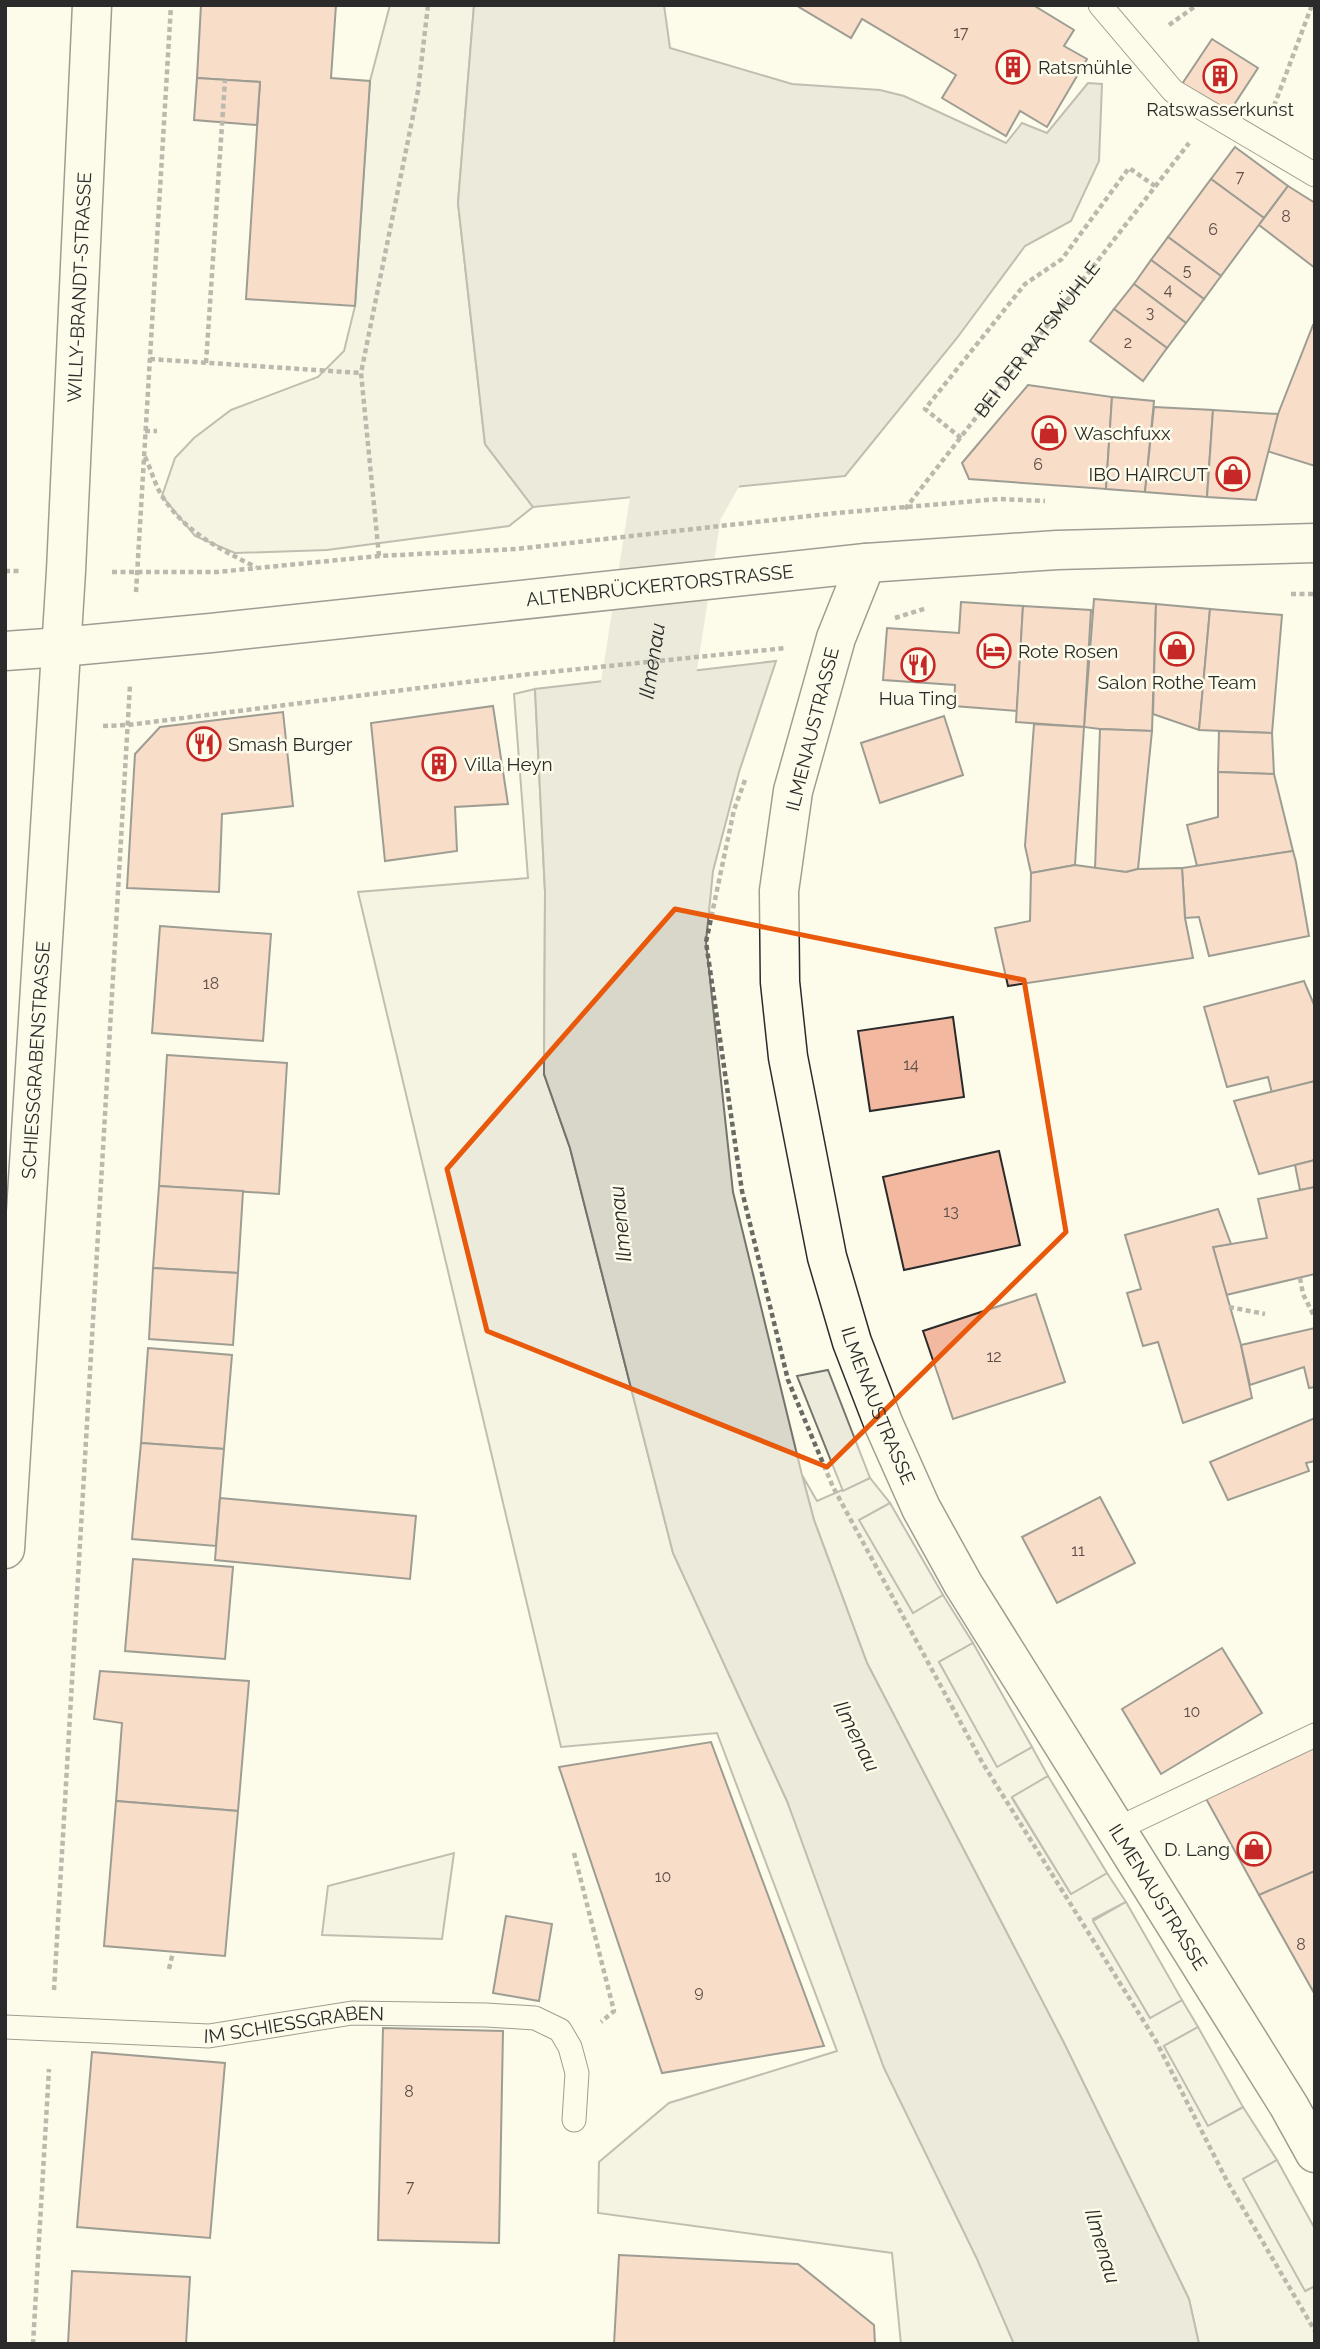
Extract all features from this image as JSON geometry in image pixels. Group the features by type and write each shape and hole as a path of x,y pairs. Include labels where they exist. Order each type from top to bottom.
{"street":[{"name":"WILLY-BRANDT-STRASSE","path":"66,571 92,5"},
{"name":"ALTENBRÜCKERTORSTRASSE","path":"5,652 522,601 866,563 1057,550 1315,544"},
{"name":"ILMENAUSTRASSE","path":"866,563 836,638 793,791 779,891 780,982 788,1058 827,1258 852,1342 884,1425 921,1508 964,1584 1289,2106 1315,2153"},
{"name":"SCHIESSGRABENSTRASSE","path":"5,1549 66,571"}],"lane":[{"path":"1100,5 1173,91 1315,175"},
{"path":"1117,1829 1315,1735"},
{"name":"IM SCHIESSGRABEN","path":"5,2027 209,2036 352,2013 486,2015 535,2018 560,2030 570,2047"},
{"path":"570,2047 577,2073 574,2120"}],"path":[{"path":"171,5 137,572 218,572 379,556 516,549 836,513"},
{"path":"379,556 361,373 418,91 428,5"},
{"path":"1259,143 1312,5"},
{"path":"206,363 225,79"},
{"name":"BEI DER RATSMÜHLE","path":"866,563 929,477 1211,114"},
{"path":"961,438 925,409 1025,284 1062,260 1129,168 1155,186"},
{"path":"150,359 361,373"},
{"path":"145,431 157,431"},
{"path":"144,453 162,496 189,530 215,547 257,568"},
{"path":"1287,594 1315,594"},
{"path":"33,2344 128,725 530,674 791,647 836,638 931,606"},
{"path":"1300,1278 1303,1294 1315,1318"},
{"path":"1229,1307 1265,1314"},
{"path":"570,2047 614,2011 574,1853"},
{"path":"169,1969 173,1952"}],"highlighted area":[{"path":"675,909 1024,980 1066,1232 827,1467 487,1331 447,1169"}],"shaded area":[{"path":"390,5 474,5 458,203 485,444 533,507 509,526 327,550 235,553 195,536 162,496 175,458 194,438 231,410 318,377 344,351 355,306 370,81"},
{"path":"535,689 545,892 544,1074 570,1148 673,1553 787,1801 1014,2344 901,2344 892,2253 598,2213 599,2162 669,2103 837,2051 717,1733 561,1747 358,892 528,878 514,694"},
{"path":"828,1370 870,1478 843,1491 797,1376"},
{"path":"802,1475 817,1501 870,1478 890,1503 860,1520 913,1612 943,1595 973,1643 939,1662 997,1766 1032,1747 1048,1776 1012,1798 1071,1894 1107,1873 1126,1902 1093,1919 1150,2018 1182,2000 1198,2027 1164,2046 1209,2125 1243,2107 1277,2160 1244,2179 1306,2291 1315,2286 1315,2344 1199,2344 1189,2299 1064,2043 867,1663 814,1520"},
{"path":"890,1503 943,1595 913,1613 859,1520"},
{"path":"973,1643 1032,1747 997,1767 939,1662"},
{"path":"1048,1776 1107,1873 1071,1894 1012,1797"},
{"path":"454,1853 442,1939 322,1935 328,1886"},
{"path":"1126,1902 1182,2000 1150,2018 1093,1921"},
{"path":"1198,2027 1243,2107 1208,2126 1164,2046"},
{"path":"1277,2160 1315,2229 1315,2286 1305,2291 1243,2179"}],"water":[{"path":"474,5 664,5 670,48 792,84 880,90 904,96 1006,143 1022,123 1047,133 1088,83 1102,84 1099,161 1071,221 1025,246 957,338 845,476 533,507 485,444 458,203"},
{"path":"776,661 739,772 713,871 706,942 733,1192 802,1475 814,1520 867,1663 1064,2043 1189,2299 1199,2344 1014,2344 977,2259 884,2068 787,1801 673,1553 570,1148 544,1074 545,892 535,689"}],"building":[{"path":"201,5 336,5 331,78 370,81 355,306 246,299 260,82 197,78"},
{"name":"Ratsmühle","path":"1033,5 1074,30 1064,46 1087,59 1047,127 1020,111 1006,136 942,98 956,75 862,19 851,38 799,7"},
{"name":"Ratswasserkunst","path":"1212,39 1258,68 1228,114 1182,84"},
{"path":"197,78 260,82 257,125 194,120"},
{"path":"1235,147 1288,186 1264,218 1211,179"},
{"path":"1211,179 1264,218 1221,276 1168,237"},
{"path":"1288,186 1315,203 1315,268 1259,225"},
{"path":"1168,237 1221,276 1204,299 1151,260"},
{"path":"1151,260 1204,299 1186,323 1134,284"},
{"path":"1134,284 1186,323 1167,348 1114,309"},
{"path":"1114,309 1167,348 1143,381 1090,341"},
{"path":"1313,325 1315,466 1267,451 1278,414"},
{"path":"1028,385 1112,397 1106,489 969,479 962,463"},
{"path":"1112,397 1154,401 1145,492 1106,489"},
{"path":"1154,407 1213,410 1207,497 1145,492"},
{"path":"1213,410 1278,414 1256,500 1207,497"},
{"path":"1094,599 1156,604 1152,731 1084,727"},
{"path":"961,602 1023,606 1017,711 954,706 955,685 883,680 887,628 959,633"},
{"path":"1156,604 1210,609 1199,730 1153,714"},
{"path":"1023,606 1091,610 1084,727 1016,722"},
{"path":"1210,609 1282,615 1272,733 1199,730"},
{"name":"Villa Heyn","path":"493,706 508,804 455,807 457,851 385,861 371,723"},
{"path":"283,712 293,806 222,814 219,892 127,888 135,754 160,727"},
{"path":"944,716 963,775 880,803 861,743"},
{"path":"1034,724 1084,727 1075,865 1031,873 1025,846"},
{"path":"1100,729 1152,731 1138,869 1126,872 1095,869"},
{"path":"1219,731 1272,733 1274,774 1218,772"},
{"path":"1218,772 1274,774 1293,851 1197,866 1187,825 1218,817"},
{"path":"1293,851 1309,936 1209,956 1199,917 1185,918 1182,868"},
{"path":"1075,865 1126,872 1138,869 1182,868 1185,918 1193,958 1008,986 995,928 1030,921 1031,873"},
{"path":"160,926 271,934 263,1041 152,1033"},
{"path":"1304,981 1315,1007 1315,1081 1272,1093 1268,1077 1227,1087 1204,1007"},
{"path":"953,1017 964,1097 870,1111 858,1031"},
{"path":"167,1055 287,1063 279,1194 159,1186"},
{"path":"1315,1081 1315,1160 1259,1174 1234,1101"},
{"path":"999,1151 1020,1245 904,1270 883,1177"},
{"path":"1315,1160 1315,1187 1300,1190 1295,1165"},
{"path":"159,1186 243,1191 238,1273 153,1268"},
{"path":"1315,1187 1315,1274 1226,1295 1213,1247 1267,1238 1258,1199"},
{"path":"1218,1209 1231,1244 1213,1247 1241,1345 1252,1398 1183,1423 1158,1342 1143,1346 1127,1293 1141,1289 1125,1235"},
{"path":"153,1268 238,1273 233,1345 149,1339"},
{"path":"1036,1294 1065,1382 953,1419 923,1331"},
{"path":"1315,1328 1315,1387 1309,1388 1304,1367 1250,1385 1241,1345"},
{"path":"148,1348 232,1355 224,1449 141,1443"},
{"path":"1315,1418 1315,1461 1306,1463 1309,1471 1228,1500 1210,1462"},
{"path":"141,1443 224,1449 216,1546 132,1539"},
{"path":"1100,1497 1135,1563 1057,1603 1022,1537"},
{"path":"220,1498 416,1516 410,1579 215,1560"},
{"path":"133,1559 233,1567 225,1659 125,1651"},
{"path":"1222,1648 1262,1713 1161,1774 1122,1709"},
{"path":"100,1671 249,1681 238,1811 116,1801 122,1723 94,1719"},
{"path":"711,1742 824,2046 662,2073 559,1767"},
{"path":"1315,1746 1315,1871 1259,1895 1204,1795"},
{"path":"116,1801 238,1811 225,1956 104,1946"},
{"path":"1315,1871 1315,1993 1314,1993 1259,1895"},
{"path":"506,1916 552,1924 539,2001 493,1993"},
{"path":"383,2028 503,2031 499,2243 378,2240"},
{"path":"92,2052 225,2063 210,2238 77,2227"},
{"path":"619,2255 798,2264 874,2325 875,2344 614,2344"},
{"path":"72,2271 190,2277 186,2344 68,2344"}],"waterway":[{"name":"Ilmenau","path":"629,803 676,504 745,380"},
{"name":"Ilmenau","path":"651,421 676,504 744,442"}],"place":[{"name":"Ratsmühle","path":"1013,67"},
{"name":"Ratswasserkunst","path":"1220,76"},
{"name":"Waschfuxx","path":"1049,433"},
{"name":"IBO HAIRCUT","path":"1233,474"},
{"name":"Salon Rothe Team","path":"1177,649"},
{"name":"Rote Rosen","path":"994,651"},
{"name":"Hua Ting","path":"918,665"},
{"name":"Smash Burger","path":"204,744"},
{"name":"Villa Heyn","path":"439,764"},
{"name":"D. Lang","path":"1254,1849"}]}
